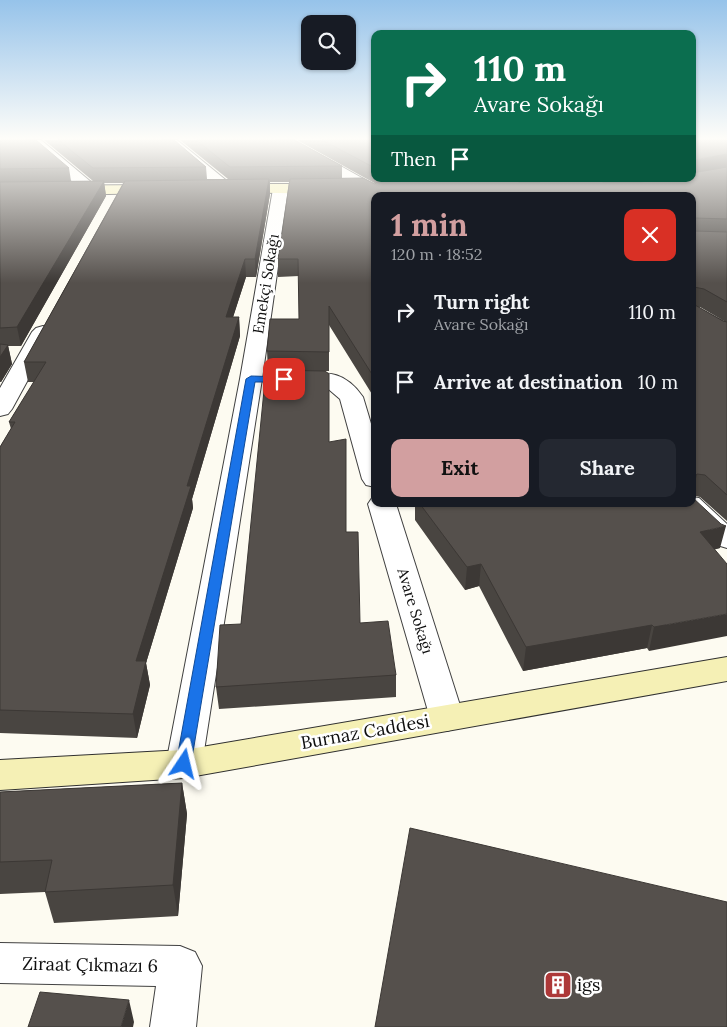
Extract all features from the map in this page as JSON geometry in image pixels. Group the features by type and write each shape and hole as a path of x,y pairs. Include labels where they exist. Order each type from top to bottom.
{"main road":[{"path":"208,189 369,188"},
{"path":"0,191 169,190"},
{"name":"Burnaz Caddesi","path":"0,775 184,764 727,669"}],"street":[{"path":"369,188 376,192"},
{"name":"Emekçi Sokağı","path":"184,764 251,379 281,189"},
{"path":"109,210 120,190"},
{"path":"0,409 54,312"},
{"path":"8,355 30,355"},
{"path":"251,379 332,380 350,397 371,466"},
{"name":"Avare Sokağı","path":"383,507 447,718"},
{"path":"692,507 727,539"},
{"name":"Ziraat Çıkmazı 6","path":"0,963 180,966 173,1027"}],"building":[{"path":"0,188 100,188 17,327 0,328"},
{"path":"121,188 267,188 255,259 245,259 226,317 239,317 187,486 191,486 136,661 146,661 133,714 0,710 0,447 15,422 9,422 46,362 24,362"},
{"path":"289,188 727,188 727,219 696,218 696,192 371,192 371,373 329,306 329,352 267,351 270,319 299,319 298,259 278,259"},
{"path":"696,231 727,232 727,302 704,289 696,287"},
{"path":"696,306 727,322 727,495 705,475 697,474"},
{"path":"0,344 8,345 0,357"},
{"path":"266,370 325,371 329,374 329,442 346,439 346,532 358,532 360,623 388,621 396,675 216,687 220,625 241,624"},
{"path":"696,501 721,524 726,526 700,532 727,564 727,614 526,647 481,564 467,567 422,507 696,507"},
{"path":"182,783 173,885 45,892 52,860 0,862 0,792"},
{"name":"igs","path":"410,828 727,902 727,1027 375,1027"},
{"path":"40,992 129,1000 121,1027 28,1027"}],"place":[{"name":"igs","path":"558,985"}],"route":[{"path":"184,764 251,379 284,379"}]}
